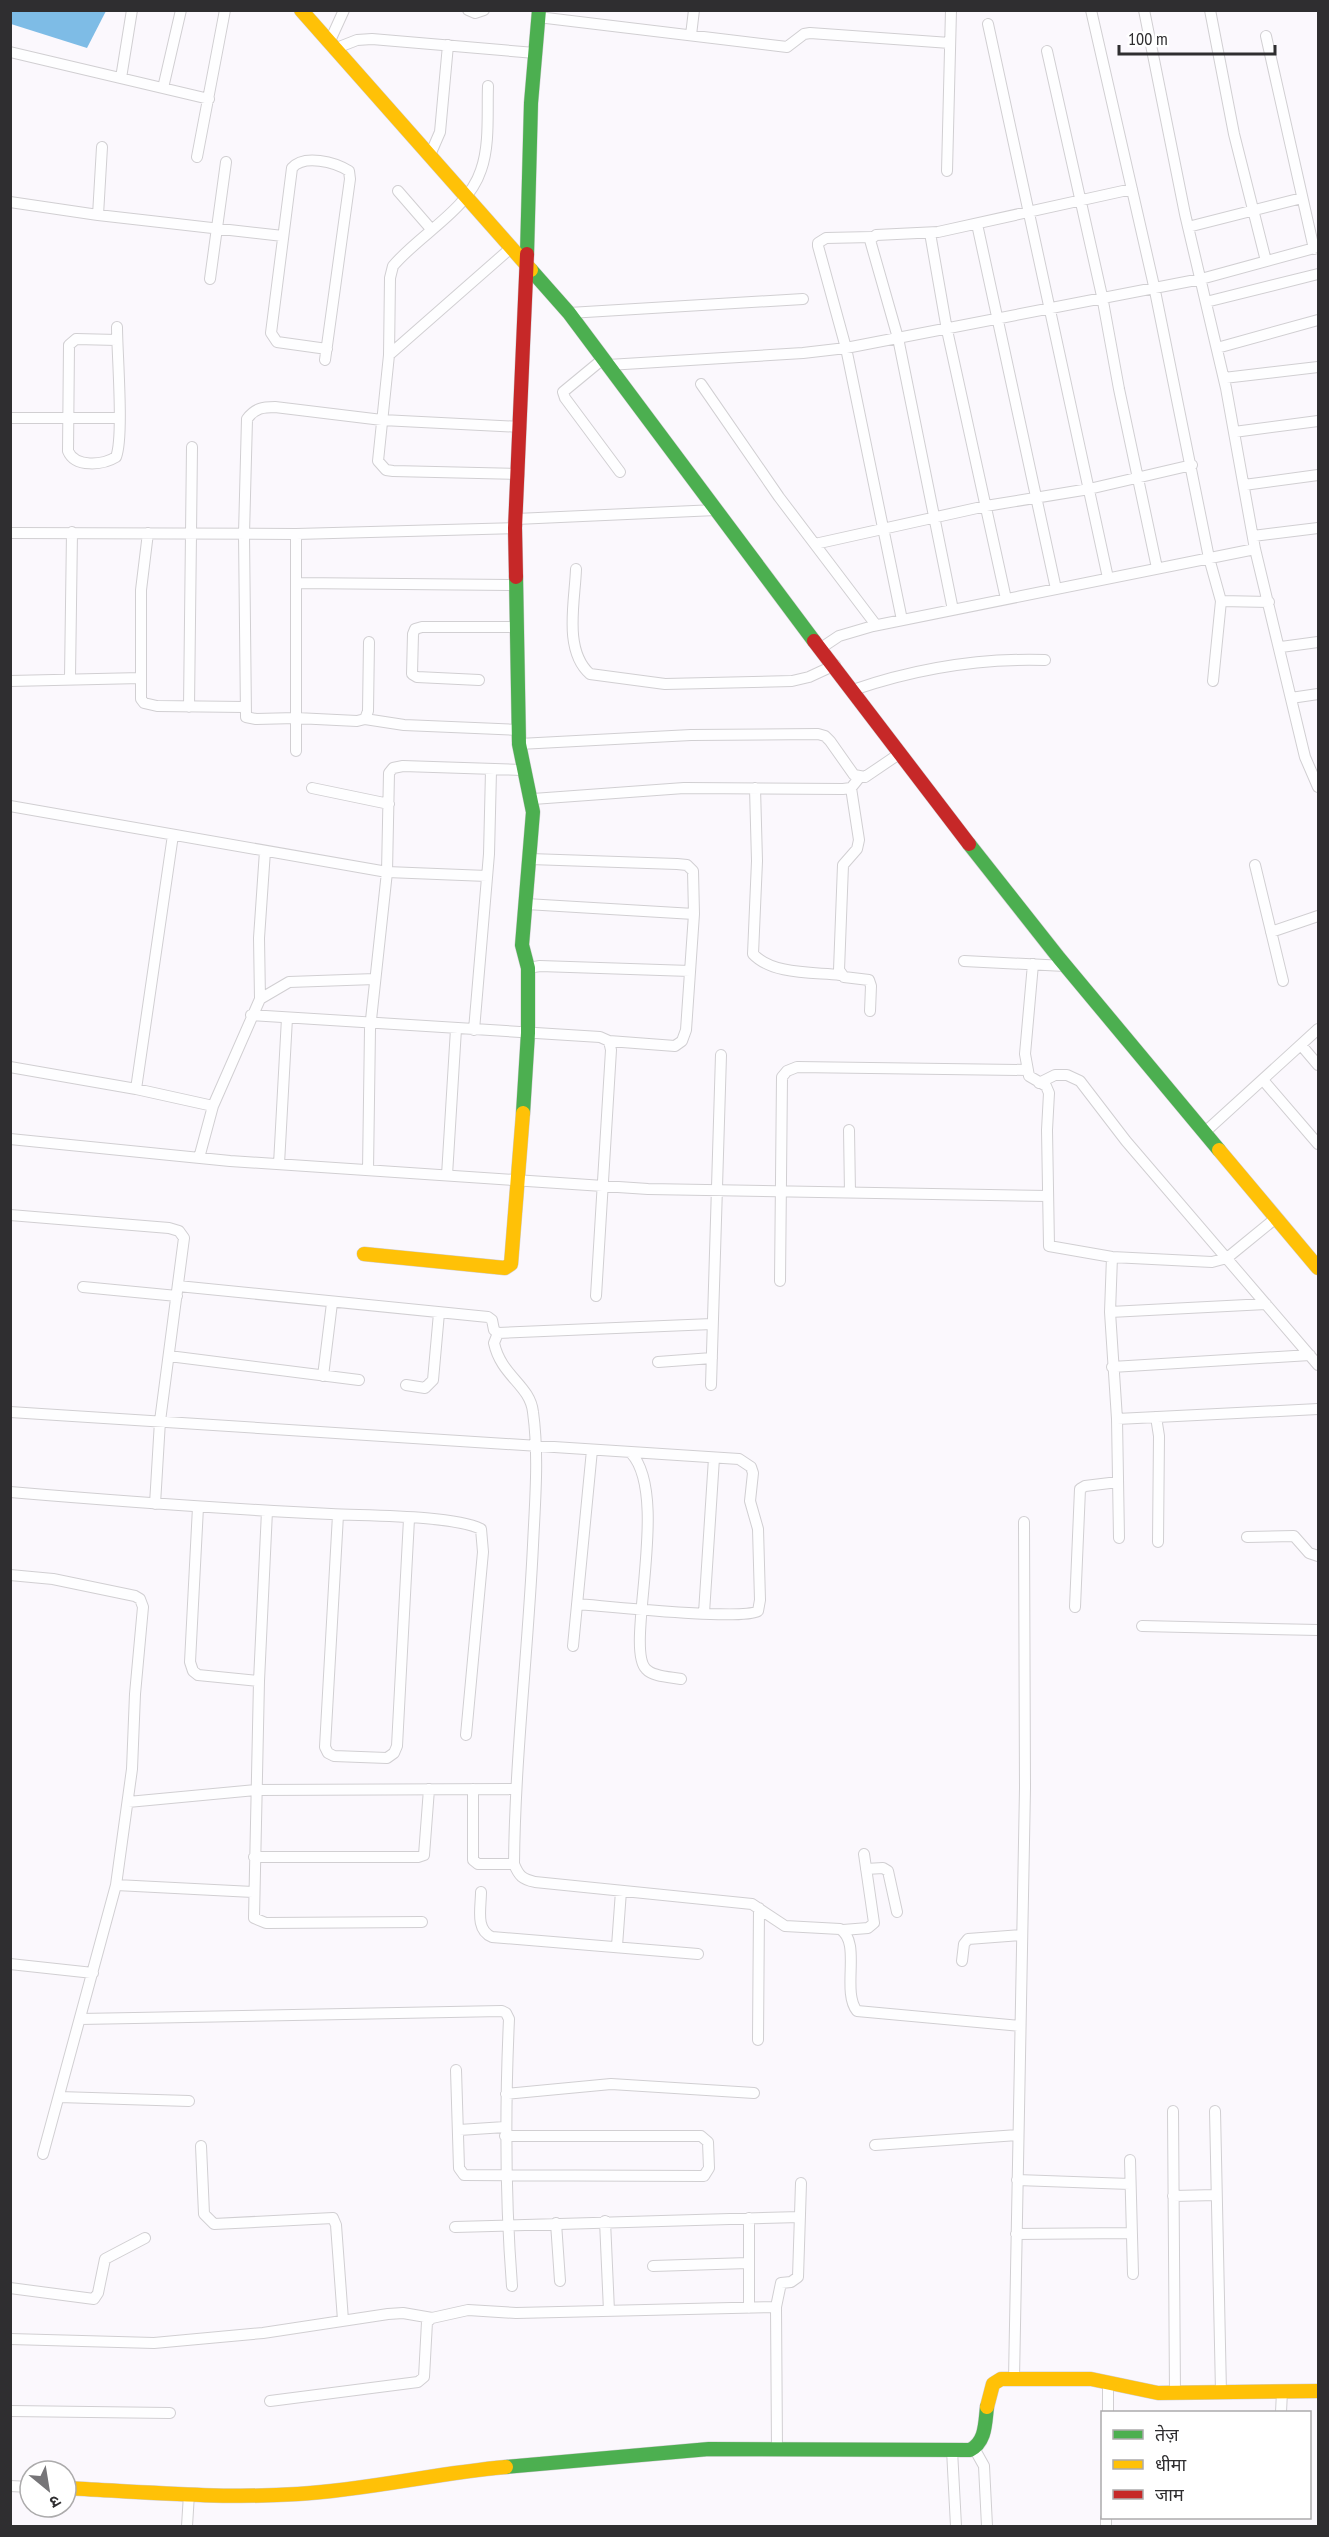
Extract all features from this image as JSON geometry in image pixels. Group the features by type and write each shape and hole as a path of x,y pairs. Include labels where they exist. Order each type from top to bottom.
{"street":[{"path":"121,78 132,10"},
{"path":"163,88 181,10"},
{"path":"197,157 225,10"},
{"path":"332,46 344,10"},
{"path":"468,10 475,13 484,10"},
{"path":"691,35 694,10"},
{"path":"947,171 951,10"},
{"path":"1091,10 1154,286 1209,558 1221,601 1213,681"},
{"path":"1144,10 1188,227 1224,378 1253,536 1281,647 1305,757 1318,787"},
{"path":"1210,10 1234,134 1266,261"},
{"path":"308,14 332,46 569,313 835,665 899,754 1065,966 1318,1268"},
{"path":"364,1254 505,1268 511,1264 513,1256 528,1033 528,968 522,945 533,799 523,770 519,737 515,585 516,524 531,103 538,14 787,47 804,34 810,33 950,43"},
{"path":"988,24 1008,123 1031,210 1108,578"},
{"path":"620,472 565,398 563,392 606,362 803,353 846,348 946,330 1102,296 1201,279 1316,248 1302,198 1266,36"},
{"path":"332,46 372,39 535,53"},
{"path":"430,154 440,132 448,45"},
{"path":"1047,51 1082,201 1157,568"},
{"path":"10,52 209,99"},
{"path":"488,86 483,161 467,196 393,266 390,278 389,355 378,461 386,470 519,474"},
{"path":"98,215 102,147"},
{"path":"210,279 226,162"},
{"path":"298,162 318,162 342,166 349,171 326,355 273,339 283,236 292,168 298,162"},
{"path":"902,620 846,348 818,243 826,238 930,233 1132,189"},
{"path":"398,191 430,229"},
{"path":"1188,227 1302,198"},
{"path":"10,202 98,215 283,236"},
{"path":"977,224 1056,589"},
{"path":"930,233 946,330 1006,599"},
{"path":"872,237 871,249 898,338 953,610"},
{"path":"389,355 512,247"},
{"path":"1206,302 1318,274"},
{"path":"569,313 803,300"},
{"path":"1217,348 1318,320"},
{"path":"117,327 119,418 116,457 109,461 78,462 71,458 68,451 71,341 117,340"},
{"path":"1224,378 1318,367"},
{"path":"701,384 814,544 876,625"},
{"path":"521,427 382,420 275,407 262,407 252,412 248,419 244,534 245,713 250,719 296,718 357,721 364,719 519,737 818,734 830,741 854,775 859,778"},
{"path":"10,418 119,418"},
{"path":"1234,432 1318,421"},
{"path":"189,707 193,534 192,447"},
{"path":"814,544 986,506 1089,489 1192,465"},
{"path":"1244,485 1318,475"},
{"path":"10,533 296,534 516,524 716,510"},
{"path":"1253,536 1318,528"},
{"path":"70,677 72,532"},
{"path":"148,533 141,590 141,699 144,703 189,707 245,707"},
{"path":"296,534 297,751"},
{"path":"821,648 839,636 876,625 1256,549"},
{"path":"576,569 574,641 582,667 590,674 665,684 792,681 809,677 835,665"},
{"path":"296,583 515,585"},
{"path":"1221,601 1269,602"},
{"path":"479,680 417,677 412,674 412,634 415,629 422,627 517,627"},
{"path":"364,719 368,711 369,642"},
{"path":"1281,647 1318,642"},
{"path":"853,690 894,676 969,664 1011,659 1045,660"},
{"path":"10,681 70,677 141,678"},
{"path":"1291,698 1318,694"},
{"path":"533,799 684,788 850,788 859,778 865,777 899,754"},
{"path":"368,1170 370,1023 387,872 389,773 393,768 403,766 491,771 523,770"},
{"path":"474,1030 487,876 491,771"},
{"path":"312,788 389,804"},
{"path":"755,788 757,861 753,954 759,960 780,968 869,980 871,986 870,1011"},
{"path":"840,975 843,865 857,849 859,840 850,788"},
{"path":"10,806 387,872 487,876"},
{"path":"136,1089 173,836"},
{"path":"199,1158 213,1106 260,999 259,938 265,851"},
{"path":"251,1016 600,1037 609,1041 675,1046 682,1041 686,1030 694,914 693,871 687,865 530,859"},
{"path":"1255,865 1283,981"},
{"path":"526,904 694,914"},
{"path":"1271,932 1318,916"},
{"path":"964,961 1065,966"},
{"path":"1033,964 1025,1054 1027,1070 1032,1080 1047,1086 1049,1093 1048,1246 1112,1257 1212,1262 1227,1258 1276,1218"},
{"path":"528,968 540,966 690,971"},
{"path":"260,999 289,982 375,979"},
{"path":"279,1164 287,1018"},
{"path":"447,1175 456,1029"},
{"path":"1205,1132 1318,1029"},
{"path":"596,1296 611,1050 609,1041"},
{"path":"1301,1045 1318,1065"},
{"path":"711,1385 721,1055"},
{"path":"10,1067 136,1089 213,1106"},
{"path":"780,1281 782,1077 787,1071 796,1067 1027,1070"},
{"path":"1039,1083 1055,1075 1067,1075 1080,1082 1126,1141 1318,1365"},
{"path":"1263,1080 1318,1144"},
{"path":"849,1130 850,1193"},
{"path":"10,1139 199,1158 603,1186 716,1191 1047,1196"},
{"path":"10,1215 169,1228 178,1231 184,1238 160,1421 155,1504"},
{"path":"1112,1257 1110,1312 1117,1419 1119,1538"},
{"path":"83,1287 177,1291 488,1317 492,1320 494,1330 498,1333 712,1324"},
{"path":"323,1376 332,1303"},
{"path":"1110,1312 1266,1304"},
{"path":"406,1385 425,1388 433,1380 439,1313"},
{"path":"498,1333 494,1342 500,1362 531,1402 537,1447 529,1644 515,1789 514,1864 523,1879 752,1904 785,1926 843,1930 868,1928 874,1923 864,1854"},
{"path":"1112,1367 1310,1355"},
{"path":"169,1356 359,1380"},
{"path":"658,1362 712,1358"},
{"path":"1117,1419 1318,1409"},
{"path":"10,1412 747,1462 753,1473 750,1501 758,1529 760,1606 758,1611 748,1615 577,1604"},
{"path":"1156,1417 1159,1436 1158,1542"},
{"path":"573,1646 592,1450"},
{"path":"631,1453 644,1472 647,1497 642,1664 650,1672 681,1679"},
{"path":"704,1613 714,1458"},
{"path":"1075,1607 1080,1489 1085,1486 1118,1482"},
{"path":"10,1492 198,1508 409,1519 470,1524 481,1529 484,1539 466,1735"},
{"path":"198,1508 190,1662 193,1671 198,1675 259,1681"},
{"path":"267,1511 259,1681 254,1918 266,1923 422,1922"},
{"path":"338,1515 325,1747 328,1753 334,1756 387,1758 394,1753 397,1746 409,1519"},
{"path":"1014,2379 1022,1935 1024,1522"},
{"path":"1247,1537 1294,1536 1309,1553 1318,1556"},
{"path":"10,1575 53,1579 135,1596 142,1602 128,1802 116,1885 43,2154"},
{"path":"1142,1626 1318,1630"},
{"path":"254,1857 418,1857 424,1855 429,1789"},
{"path":"473,1789 473,1860 478,1864 514,1864"},
{"path":"128,1802 256,1790 515,1789"},
{"path":"866,1869 884,1868 888,1871 897,1912"},
{"path":"116,1885 253,1892"},
{"path":"617,1946 621,1891"},
{"path":"481,1892 480,1927 485,1934 698,1954"},
{"path":"758,2040 759,1908"},
{"path":"843,1930 849,1938 851,1996 856,2011 1020,2026"},
{"path":"962,1961 964,1944 968,1939 1022,1935"},
{"path":"10,1964 93,1973"},
{"path":"80,2019 502,2011 509,2019 505,2132 507,2225 512,2286"},
{"path":"456,2070 461,2173 506,2177 587,2173 704,2176 709,2168 708,2142 701,2136 459,2130"},
{"path":"506,2094 611,2084 754,2093"},
{"path":"59,2097 189,2101"},
{"path":"1173,2110 1175,2394"},
{"path":"1215,2111 1221,2392"},
{"path":"875,2145 1018,2135"},
{"path":"201,2145 204,2214 214,2224 333,2218 336,2224 343,2320"},
{"path":"1130,2160 1133,2274"},
{"path":"1017,2180 1130,2184"},
{"path":"777,2449 776,2307 779,2286 782,2283 792,2282 798,2277 801,2183"},
{"path":"1173,2196 1216,2195"},
{"path":"455,2227 800,2217"},
{"path":"748,2308 749,2218"},
{"path":"605,2221 609,2311"},
{"path":"556,2223 560,2281"},
{"path":"1016,2234 1131,2233"},
{"path":"10,2288 94,2299 98,2293 105,2259 145,2238"},
{"path":"652,2266 748,2263"},
{"path":"10,2339 154,2343 263,2333 403,2313 432,2318 468,2310 516,2313 776,2307"},
{"path":"270,2401 418,2382 424,2378 427,2370 425,2328 432,2318"},
{"path":"78,2489 189,2494 297,2494 369,2487 466,2470 709,2450 952,2450 974,2448 982,2439 993,2384 1001,2379 1071,2378 1175,2394 1318,2391"},
{"path":"1108,2383 1108,2411"},
{"path":"1281,2411 1282,2392"},
{"path":"10,2411 170,2413"},
{"path":"974,2448 984,2466 987,2526"},
{"path":"952,2450 956,2526"},
{"path":"187,2526 189,2494"}],"water":[{"path":"11,10 106,11 87,48 11,24"}],"traffic: fast":[{"path":"527,254 531,103 539,10"},
{"path":"531,270 569,313 814,641"},
{"path":"516,577 519,744 533,812 522,945 528,968 528,1033 523,1113"},
{"path":"969,844 1059,958 1219,1150"},
{"path":"506,2467 709,2449 970,2450 982,2437 987,2407"}],"traffic: slow":[{"path":"301,10 531,270"},
{"path":"364,1254 505,1268 511,1264 523,1113"},
{"path":"1219,1150 1318,1268"},
{"path":"987,2407 993,2384 1001,2379 1091,2379 1158,2393 1318,2391"},
{"path":"78,2489 211,2495 298,2494 506,2467"}],"traffic: jam":[{"path":"516,577 515,528 527,254"},
{"path":"814,641 969,844"}]}
